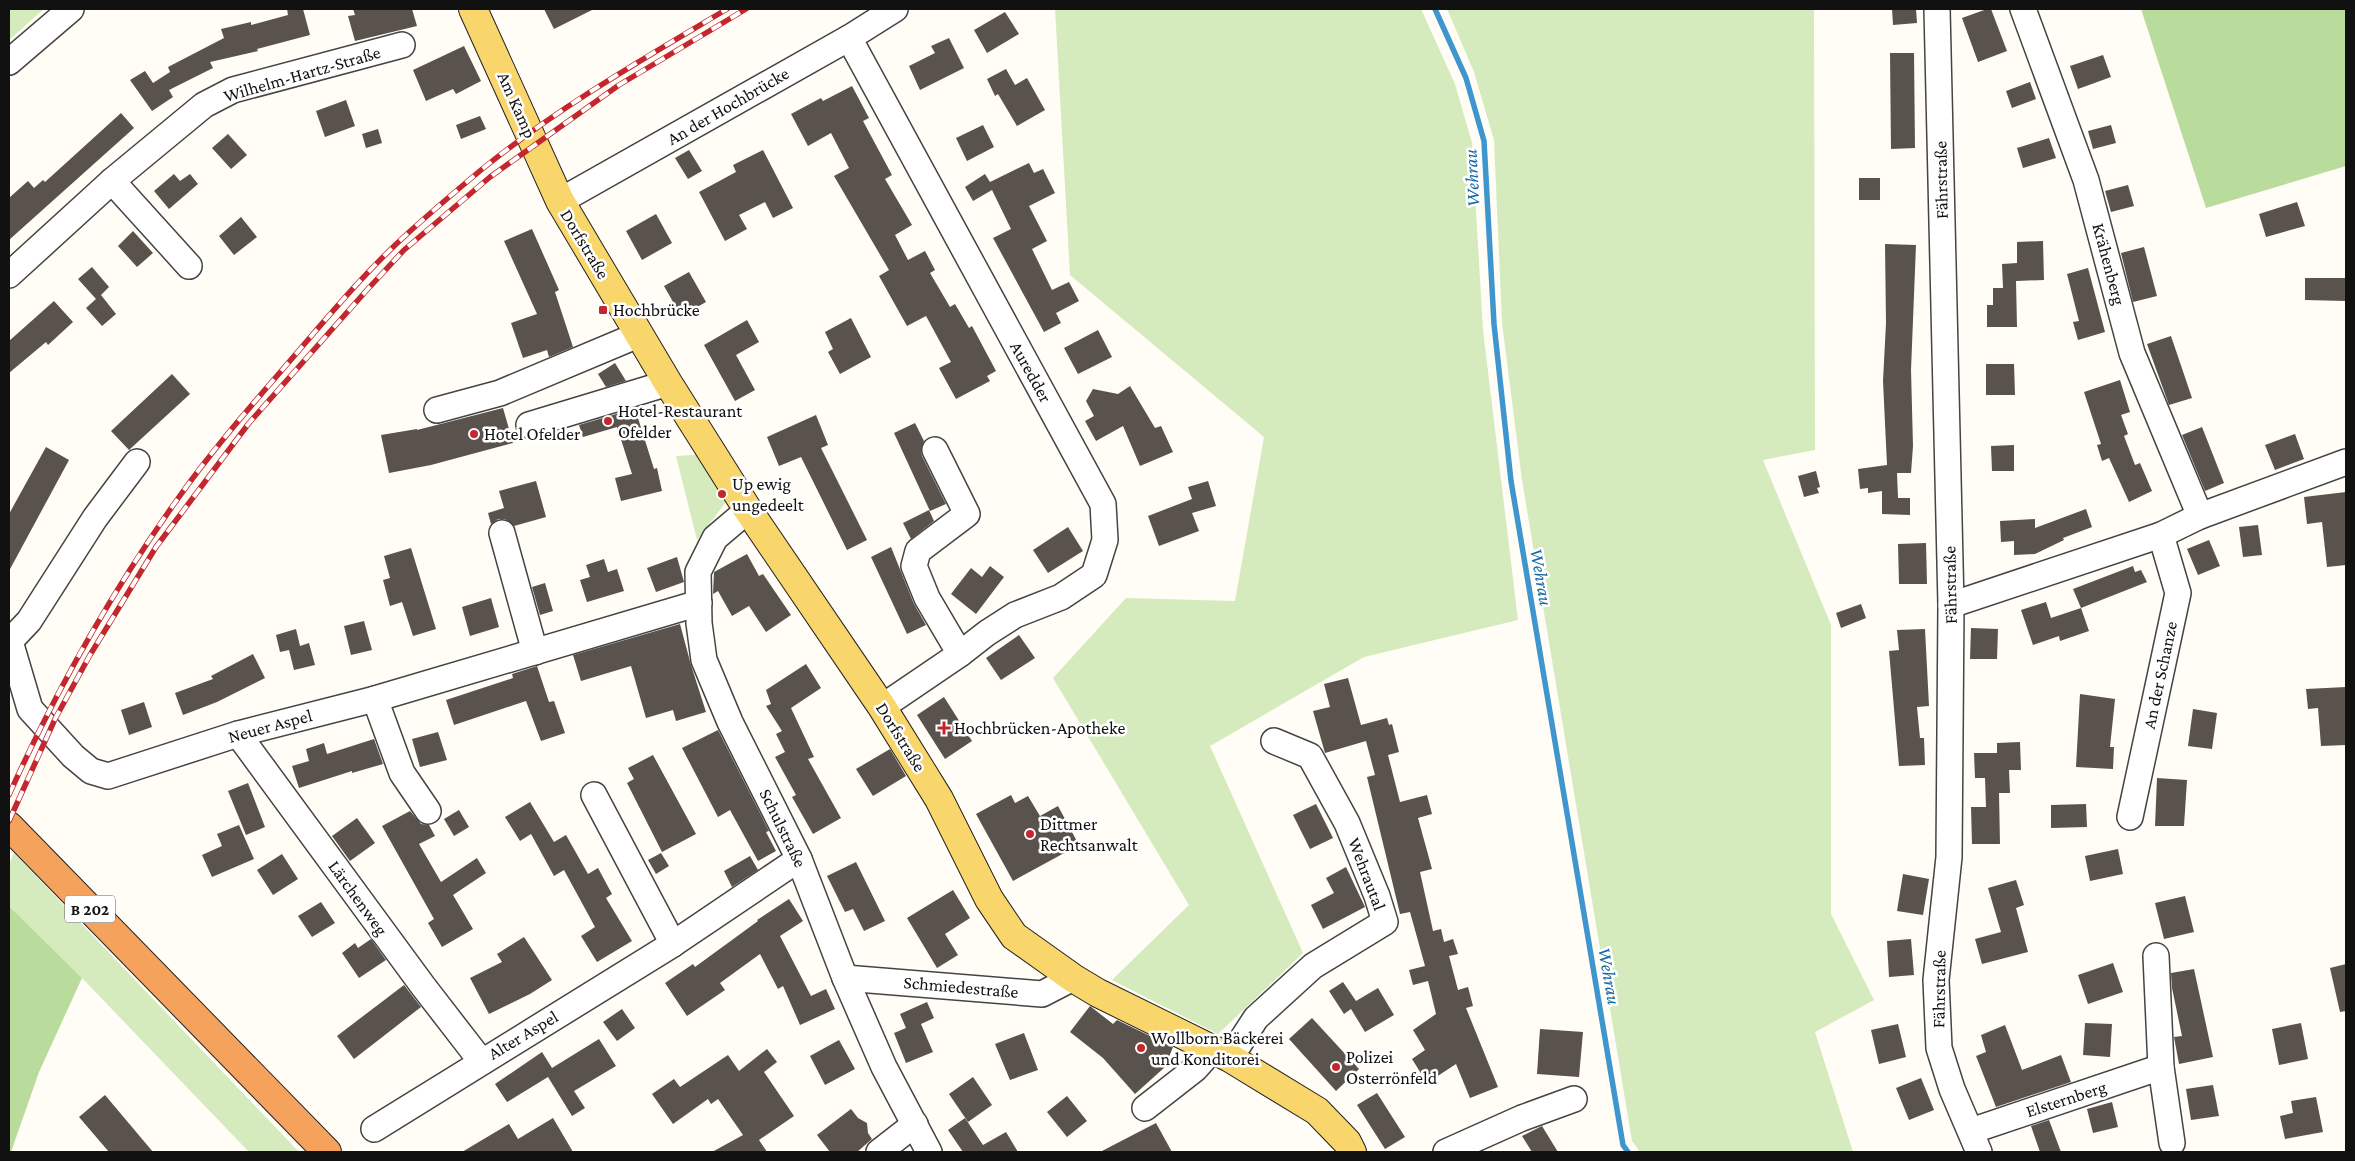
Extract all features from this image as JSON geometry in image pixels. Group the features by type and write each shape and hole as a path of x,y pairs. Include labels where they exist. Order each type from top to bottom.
{"highway":[{"name":"B 202","path":"9,826 327,1152"}],"main road":[{"name":"Am Kamp","path":"473,9 560,201"},
{"name":"Dorfstraße","path":"560,201 638,335 748,510 882,707 939,799 989,899 1014,936 1073,978 1098,993 1221,1054 1317,1111 1347,1142 1352,1152"}],"street":[{"path":"9,62 71,9"},
{"name":"An der Hochbrücke","path":"560,201 849,38 895,9"},
{"name":"Fährstraße","path":"1937,9 1951,605 1949,858 1936,980 1939,1048 1952,1089 1975,1141"},
{"name":"Krähenberg","path":"2024,9 2086,180 2132,354 2200,516"},
{"name":"Auredder","path":"849,38 1102,504 1105,540 1094,575 1061,597 1015,615 882,707"},
{"name":"Wilhelm-Hartz-Straße","path":"9,275 112,182 204,105 233,90 402,45"},
{"path":"112,182 189,266"},
{"path":"437,410 500,393 638,335"},
{"path":"529,425 668,383"},
{"path":"935,450 967,514 918,550 914,566 927,598 960,654"},
{"path":"10,640 29,620 94,518 137,462"},
{"path":"1951,605 2161,535 2200,516 2346,462"},
{"name":"Schulstraße","path":"748,510 715,538 698,572 704,660 730,722 799,859 845,978 884,1067 929,1152"},
{"path":"502,533 534,652"},
{"name":"An der Schanze","path":"2130,817 2178,593 2161,535"},
{"name":"Neuer Aspel","path":"10,640 30,709 73,756 91,771 108,776 238,734 375,699 699,603"},
{"path":"375,699 402,773 428,811"},
{"name":"Lärchenweg","path":"238,734 423,986 481,1061"},
{"name":"Wehrautal","path":"1221,1054 1256,1018 1307,972 1385,922 1378,896 1347,823 1310,756 1274,740"},
{"path":"594,795 673,944"},
{"name":"Alter Aspel","path":"374,1129 481,1061 673,944 799,859"},
{"path":"2156,956 2161,1068 2172,1143"},
{"name":"Schmiedestraße","path":"845,978 1042,994 1073,978"},
{"path":"1145,1108 1195,1068 1221,1054"},
{"name":"Elsternberg","path":"1975,1141 2161,1068"},
{"path":"1446,1152 1490,1144 1522,1118 1574,1099"},
{"path":"878,1152 915,1124"}],"green space":[{"path":"9,9 44,9 9,40"},
{"path":"1055,9 1421,9 1455,84 1472,143 1483,330 1518,620 1364,657 1210,746 1303,953 1218,1034 1112,980 1189,905 1053,678 1126,598 1235,601 1264,437 1070,275"},
{"path":"1447,9 1814,9 1815,450 1763,460 1831,625 1831,914 1874,1000 1815,1032 1853,1152 1640,1152 1632,1141 1522,480 1502,323 1494,140 1474,72"},
{"path":"2141,9 2346,9 2346,166 2206,208"},
{"path":"707,454 732,494 697,540 676,456"},
{"path":"14,853 299,1152 249,1152 82,978 9,906 9,864"},
{"path":"9,906 82,978 39,1072 11,1152 9,1152"}],"building":[{"path":"287,9 303,9 310,35 257,49 258,51 210,62 213,68 169,90 173,97 152,111 130,80 145,71 153,83 170,72 168,67 224,38 221,29 251,22 251,25 288,15"},
{"path":"353,9 412,9 417,26 355,41 348,16 355,15"},
{"path":"544,9 594,9 554,29"},
{"path":"1892,9 1916,9 1917,23 1893,25"},
{"path":"1991,9 2007,51 1978,62 1962,18"},
{"path":"1005,12 1019,34 987,53 974,30"},
{"path":"949,38 964,68 920,90 909,66 935,53 931,46"},
{"path":"464,46 481,81 456,94 453,89 426,101 413,70"},
{"path":"1890,53 1914,53 1915,148 1891,149"},
{"path":"2103,55 2111,77 2078,89 2070,66"},
{"path":"1006,69 1015,85 1027,78 1045,110 1017,126 998,94 995,96 987,79"},
{"path":"2030,82 2036,99 2012,108 2006,91"},
{"path":"852,86 869,118 863,121 892,175 885,179 912,225 895,235 908,260 925,251 935,270 930,273 950,307 955,304 969,328 972,326 996,371 987,376 990,381 956,399 939,368 951,362 926,316 907,326 879,276 889,270 834,176 849,168 831,133 808,146 791,114 821,98 823,101"},
{"path":"346,100 355,126 325,137 316,111"},
{"path":"121,113 134,128 9,240 9,198 28,181 34,188 43,180 45,182"},
{"path":"480,116 486,129 461,139 456,125"},
{"path":"983,125 994,147 967,161 956,138"},
{"path":"2111,125 2116,143 2093,149 2088,131"},
{"path":"378,129 382,143 366,148 362,134"},
{"path":"228,134 247,155 231,169 212,148"},
{"path":"2049,138 2056,158 2023,168 2017,148"},
{"path":"689,150 702,171 688,179 675,158"},
{"path":"763,150 793,208 773,218 765,202 739,215 747,229 725,241 699,192 736,172 733,165"},
{"path":"1029,163 1034,173 1043,169 1055,193 1029,206 1047,241 1032,249 1052,290 1069,282 1079,301 1056,313 1061,323 1044,332 993,238 1011,229 992,190 973,201 965,187 985,174 990,182"},
{"path":"174,174 180,181 190,174 198,184 169,209 154,191"},
{"path":"1859,178 1880,178 1880,200 1859,200"},
{"path":"2128,185 2134,206 2111,212 2105,191"},
{"path":"2297,202 2305,226 2266,237 2259,214"},
{"path":"656,214 672,243 642,260 626,231"},
{"path":"241,217 257,237 234,255 219,236"},
{"path":"532,229 559,290 555,292 573,347 549,357 547,350 523,358 511,323 537,314 504,241"},
{"path":"133,231 153,253 137,267 118,246"},
{"path":"2043,241 2044,280 2016,281 2017,327 1987,327 1987,305 1993,305 1993,288 2003,288 2002,264 2017,263 2017,242"},
{"path":"1885,244 1916,245 1911,370 1913,446 1911,473 1897,473 1898,498 1910,498 1910,515 1882,514 1882,491 1868,493 1868,488 1860,489 1858,469 1887,465 1883,381 1886,323"},
{"path":"2144,247 2157,296 2133,302 2121,253"},
{"path":"92,267 109,287 101,295 116,314 102,326 86,308 96,299 78,279"},
{"path":"2088,268 2105,332 2078,340 2073,322 2079,321 2067,274"},
{"path":"689,272 706,302 681,316 664,286"},
{"path":"2305,278 2346,278 2346,301 2305,300"},
{"path":"54,301 73,322 48,345 46,342 9,373 9,341"},
{"path":"851,318 871,357 840,374 828,352 833,349 825,332"},
{"path":"747,320 759,342 736,355 755,390 735,401 704,345"},
{"path":"1098,330 1112,357 1078,374 1064,348"},
{"path":"2171,336 2192,398 2169,405 2147,344"},
{"path":"615,363 626,381 606,387 598,374"},
{"path":"1986,364 2014,364 2015,395 1986,395"},
{"path":"172,374 190,394 129,450 111,431"},
{"path":"2120,380 2130,412 2121,415 2128,434 2124,436 2135,465 2140,463 2152,491 2129,502 2109,458 2102,461 2097,445 2101,444 2084,392"},
{"path":"1130,386 1155,428 1161,426 1173,452 1140,466 1123,426 1096,441 1085,421 1094,416 1086,401 1093,389 1118,394"},
{"path":"640,407 642,413 637,415 654,469 657,468 662,491 621,501 615,478 632,474 617,427 583,437 579,425"},
{"path":"503,408 513,443 431,465 389,473 381,435 417,430"},
{"path":"816,415 828,445 821,448 867,540 847,550 801,457 779,466 767,437"},
{"path":"915,423 924,441 921,449 922,456 946,504 930,511 894,433"},
{"path":"2202,427 2224,483 2205,491 2182,435"},
{"path":"2295,434 2304,459 2275,470 2265,445"},
{"path":"2014,445 2014,471 1992,471 1991,446"},
{"path":"46,447 69,460 9,571 9,514"},
{"path":"1816,471 1820,487 1817,488 1819,493 1804,497 1798,476"},
{"path":"536,481 546,517 514,526 505,519 498,519 491,524 488,513 504,508 499,491"},
{"path":"1208,481 1216,506 1192,513 1199,531 1159,546 1148,516 1192,499 1188,487"},
{"path":"2346,492 2346,565 2327,567 2322,522 2307,524 2304,497"},
{"path":"2086,509 2092,527 2063,538 2064,540 2035,554 2014,555 2014,541 2001,542 2000,521 2035,519 2035,528"},
{"path":"929,510 934,521 911,539 903,523"},
{"path":"2258,525 2262,555 2243,557 2239,527"},
{"path":"1068,527 1083,551 1048,573 1033,550"},
{"path":"2209,540 2220,566 2198,575 2187,549"},
{"path":"1926,543 1927,584 1899,584 1898,544"},
{"path":"891,547 914,604 926,625 907,634 871,557"},
{"path":"411,548 436,629 413,636 402,602 390,606 383,580 390,578 384,556"},
{"path":"747,554 759,576 763,574 791,615 766,632 749,606 732,616 718,591 713,594 714,572"},
{"path":"677,557 684,582 656,592 647,568"},
{"path":"604,559 608,572 617,569 624,591 587,602 580,580 590,577 586,565"},
{"path":"990,566 1004,577 976,614 951,594 971,568 982,577"},
{"path":"2133,566 2135,572 2141,570 2147,582 2081,608 2073,589"},
{"path":"545,583 553,611 540,615 532,587"},
{"path":"491,598 499,627 470,636 462,607"},
{"path":"2046,602 2051,618 2081,608 2089,631 2060,641 2059,636 2033,645 2021,610"},
{"path":"1861,604 1866,618 1841,628 1836,613"},
{"path":"364,621 372,650 351,655 344,626"},
{"path":"680,624 706,712 676,721 673,710 646,718 631,666 581,681 573,655"},
{"path":"1971,628 1998,629 1997,659 1970,659"},
{"path":"296,629 300,646 309,643 315,665 294,670 289,650 280,652 276,635"},
{"path":"1925,629 1929,706 1917,707 1920,738 1924,738 1925,765 1899,766 1889,651 1899,650 1897,630"},
{"path":"1019,635 1035,658 1001,680 986,658"},
{"path":"253,654 265,678 217,702 183,715 175,693 213,679 211,676"},
{"path":"806,664 821,688 791,708 814,757 808,759 841,818 813,834 792,797 796,795 775,757 785,752 776,734 782,731 766,706 771,704 766,690"},
{"path":"537,666 549,702 554,701 565,733 541,741 526,701 454,725 446,700 513,678 512,674"},
{"path":"1348,678 1361,725 1387,718 1389,725 1392,724 1399,752 1388,755 1400,802 1427,795 1432,814 1418,818 1432,869 1420,872 1433,931 1441,929 1444,942 1453,939 1458,954 1449,956 1458,990 1468,987 1473,1006 1466,1008 1498,1087 1470,1098 1456,1064 1427,1083 1412,1059 1425,1050 1413,1030 1436,1014 1428,981 1413,985 1409,970 1425,966 1410,912 1400,914 1367,777 1375,775 1366,741 1325,753 1313,711 1330,707 1324,684"},
{"path":"2346,687 2346,745 2321,746 2318,708 2308,709 2306,689"},
{"path":"2080,694 2115,699 2110,747 2114,747 2113,769 2076,767"},
{"name":"Hochbrücken-Apotheke","path":"944,697 972,741 945,759 917,715"},
{"path":"144,702 152,727 129,735 121,710"},
{"path":"2193,709 2217,713 2212,749 2188,746"},
{"path":"718,730 769,831 766,832 776,851 758,861 730,810 718,817 682,748"},
{"path":"438,732 447,760 420,767 412,739"},
{"path":"374,739 383,764 352,773 352,771 299,788 292,766 309,761 306,749 324,743 327,754"},
{"path":"2020,742 2021,770 2009,770 2010,793 1999,793 2000,844 1972,844 1971,807 1986,807 1985,778 1975,778 1974,753 1997,753 1997,743"},
{"path":"890,749 906,776 873,796 856,769"},
{"path":"653,755 696,834 662,852 627,783 634,779 628,768"},
{"path":"2157,778 2187,780 2184,826 2155,826"},
{"path":"248,783 265,827 246,835 228,791"},
{"name":"Dittmer Rechtsanwalt","path":"1011,795 1015,803 1028,796 1040,816 1058,806 1079,845 1013,881 976,814"},
{"path":"530,802 554,842 566,835 588,874 598,868 612,894 606,898 632,941 597,962 581,936 595,927 564,870 554,876 531,834 520,841 505,817"},
{"path":"1316,804 1333,838 1310,849 1293,815"},
{"path":"2086,804 2087,827 2051,828 2051,805"},
{"path":"459,810 469,827 454,836 444,819"},
{"path":"410,811 421,824 429,825 435,836 419,844 441,882 477,858 486,873 453,895 473,929 442,947 428,923 434,919 382,826"},
{"path":"357,818 375,843 350,861 332,836"},
{"path":"239,825 254,859 212,877 202,855 222,846 217,834"},
{"path":"2118,849 2123,874 2090,881 2085,856"},
{"path":"661,853 669,866 656,874 648,860"},
{"path":"282,854 298,879 273,895 257,870"},
{"path":"750,856 758,870 732,887 724,871"},
{"path":"856,862 885,921 864,931 853,909 845,912 827,876"},
{"path":"1346,867 1365,907 1323,929 1311,905 1334,893 1326,878"},
{"path":"1903,874 1929,879 1923,915 1897,911"},
{"path":"2016,880 2024,905 2016,908 2028,952 1982,964 1975,939 2001,932 1988,888"},
{"path":"953,890 970,918 945,934 958,955 937,968 907,918"},
{"path":"2185,896 2194,932 2164,939 2155,903"},
{"path":"789,899 803,921 780,936 811,996 826,989 835,1009 800,1025 783,986 778,989 760,954 720,983 725,990 687,1016 665,983 693,964 695,967 757,920"},
{"path":"321,902 335,923 312,937 298,916"},
{"path":"524,937 552,980 530,994 489,1014 470,978 502,962 497,954"},
{"path":"371,939 386,960 359,978 342,953 355,943 358,948"},
{"path":"1911,939 1914,975 1889,977 1887,941"},
{"path":"2113,963 2123,992 2088,1004 2078,975"},
{"path":"2346,964 2346,1011 2340,1012 2330,968"},
{"path":"2194,969 2213,1057 2179,1064 2174,1037 2182,1036 2172,988 2171,973"},
{"path":"1343,982 1356,1001 1378,988 1394,1015 1365,1032 1351,1009 1344,1014 1329,991"},
{"path":"404,985 421,1007 354,1059 337,1036"},
{"path":"927,1002 934,1018 921,1024 933,1052 906,1063 894,1033 906,1028 900,1014"},
{"name":"Wollborn Bäckerei und Konditorei","path":"1090,1006 1113,1024 1117,1020 1173,1047 1165,1067 1135,1094 1103,1058 1070,1032"},
{"path":"622,1009 635,1028 617,1041 603,1022"},
{"path":"1312,1018 1359,1069 1336,1091 1289,1039"},
{"path":"2085,1023 2112,1024 2110,1057 2083,1055"},
{"path":"2301,1023 2308,1059 2279,1065 2272,1029"},
{"path":"1898,1024 1906,1057 1879,1064 1871,1030"},
{"path":"2005,1025 2022,1070 2061,1055 2071,1082 1996,1107 1976,1056 1986,1052 1981,1035"},
{"path":"1540,1029 1583,1032 1579,1077 1537,1074"},
{"path":"1024,1033 1038,1070 1010,1080 995,1044"},
{"path":"599,1039 616,1066 574,1091 585,1108 572,1116 548,1077 507,1102 495,1084 542,1052 552,1068"},
{"path":"839,1040 855,1069 825,1085 810,1056"},
{"path":"767,1049 777,1062 764,1072 794,1116 759,1140 767,1152 712,1152 743,1135 718,1099 711,1104 708,1099 673,1124 652,1094 674,1079 680,1087 728,1055 739,1071"},
{"path":"973,1077 992,1105 968,1122 949,1094"},
{"path":"1921,1078 1934,1110 1909,1120 1896,1088"},
{"path":"2213,1085 2219,1116 2191,1120 2186,1089"},
{"path":"1377,1093 1405,1137 1385,1149 1357,1105"},
{"path":"105,1095 153,1152 109,1152 79,1117"},
{"path":"1067,1096 1087,1121 1067,1137 1047,1112"},
{"path":"2316,1097 2323,1132 2285,1139 2280,1116 2293,1113 2291,1101"},
{"path":"2112,1102 2118,1127 2093,1133 2087,1109"},
{"path":"851,1109 858,1118 867,1123 868,1133 872,1139 857,1152 830,1152 817,1135"},
{"path":"553,1118 573,1152 462,1152 509,1124 518,1139"},
{"path":"965,1118 983,1145 1006,1132 1018,1152 963,1152 948,1130"},
{"path":"2049,1120 2061,1152 2040,1152 2031,1126"},
{"path":"1156,1123 1172,1152 1100,1152"},
{"path":"1542,1126 1558,1152 1532,1152 1522,1136"}],"waterway":[{"name":"Wehrau","path":"1435,9 1466,78 1484,141 1494,324 1511,481 1623,1145 1628,1152"}],"railway":[{"path":"9,795 46,717 86,642 154,532 218,445 361,280 425,218 510,147 601,85 727,9"},
{"path":"9,821 55,719 90,655 156,547 249,423 366,291 404,250 490,177 619,85 746,9"}],"place":[{"name":"Hochbrücke","path":"603,310"},
{"name":"Hotel-Restaurant Ofelder","path":"608,421"},
{"name":"Hotel Ofelder","path":"474,434"},
{"name":"Up ewig ungedeelt","path":"722,494"},
{"name":"Hochbrücken-Apotheke","path":"944,728"},
{"name":"Dittmer Rechtsanwalt","path":"1030,834"},
{"name":"Wollborn Bäckerei und Konditorei","path":"1141,1048"},
{"name":"Polizei Osterrönfeld","path":"1336,1067"}]}
